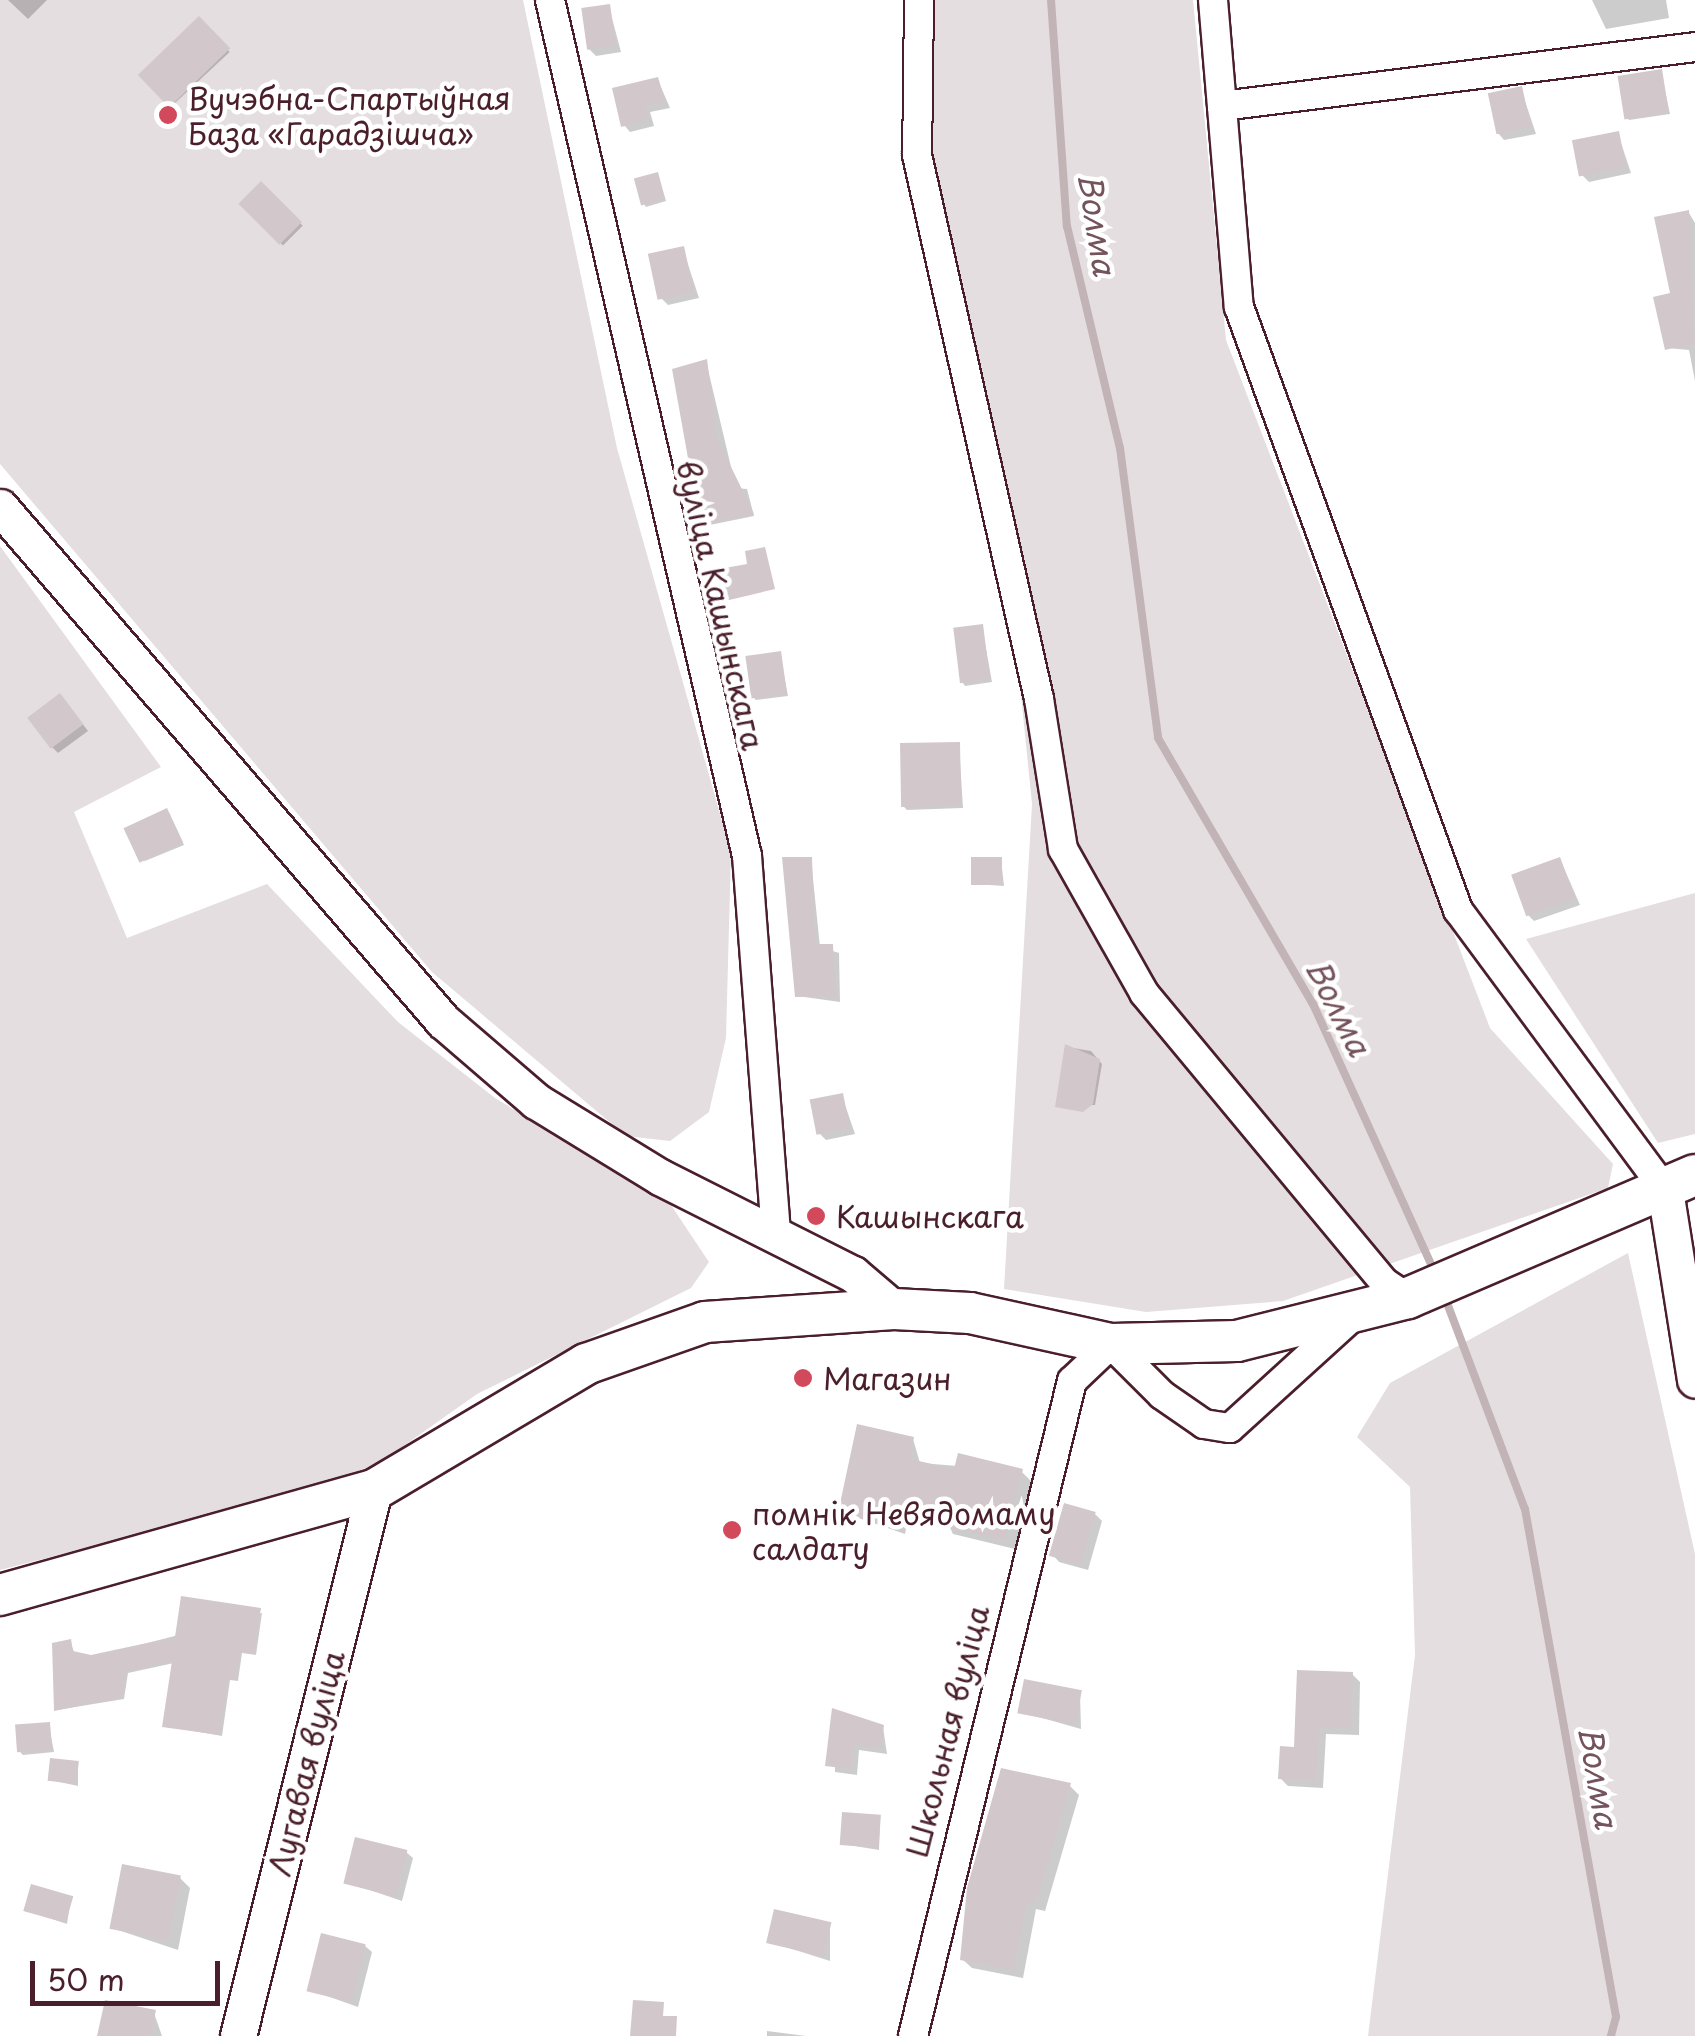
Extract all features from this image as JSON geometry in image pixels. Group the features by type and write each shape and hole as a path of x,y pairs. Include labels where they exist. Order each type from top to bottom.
{"main road":[{"path":"0,1595 374,1490 646,1338 754,1312 894,1308 1046,1329 1112,1344 1237,1341 1352,1318 1481,1270 1680,1183"}],"street":[{"name":"вуліца Кашынскага","path":"550,0 747,856 776,1234"},
{"path":"919,0 917,154 1039,699 1062,849 1144,993 1384,1282 1408,1298"},
{"path":"1213,0 1240,307 1458,910 1680,1183 1695,1380"},
{"path":"1222,106 1695,46"},
{"path":"0,507 443,1021 536,1101 853,1274 894,1308"},
{"path":"1046,1329 1072,1381 1112,1344 1176,1405 1204,1424 1230,1428 1352,1318"},
{"name":"Школьная вуліца","path":"913,2036 1072,1381"},
{"name":"Лугавая вуліца","path":"238,2036 374,1490"}],"shaded area":[{"path":"0,0 523,0 617,448 731,853 726,1038 709,1112 670,1141 626,1136 432,972 0,464"},
{"path":"935,0 1193,0 1226,340 1490,1028 1613,1164 1608,1188 1283,1301 1146,1312 1004,1289 1032,804 1008,565 929,149"},
{"path":"0,546 161,767 74,812 127,938 267,884 398,1022 495,1098 671,1205 709,1262 691,1288 477,1394 381,1462 304,1492 0,1570"},
{"path":"1695,893 1695,1134 1658,1143 1526,939"},
{"path":"1628,1253 1695,1554 1695,2036 1368,2036 1415,1655 1410,1487 1357,1437 1390,1383"}],"building":[{"path":"610,4 616,46 587,50 581,8"},
{"path":"199,16 230,48 169,107 138,75"},
{"path":"1662,69 1669,112 1624,119 1618,76"},
{"path":"658,77 665,101 645,106 648,120 621,127 612,88"},
{"path":"1522,86 1531,127 1496,134 1488,93"},
{"path":"1619,131 1626,167 1579,176 1572,140"},
{"path":"658,172 665,199 641,206 634,178"},
{"path":"261,181 302,222 279,245 238,204"},
{"path":"1689,210 1695,343 1665,350 1653,297 1670,293 1654,217"},
{"path":"684,246 694,292 658,300 648,254"},
{"path":"707,359 717,438 754,514 700,525 672,369"},
{"path":"765,547 775,589 725,601 719,569 747,564 745,551"},
{"path":"983,624 990,680 960,683 953,628"},
{"path":"781,651 787,694 751,699 745,656"},
{"path":"60,693 83,724 51,749 27,718"},
{"path":"960,742 961,806 901,807 900,743"},
{"path":"167,808 183,842 140,863 123,828"},
{"path":"782,857 812,857 815,944 833,944 835,996 795,997"},
{"path":"971,857 1002,857 1002,885 971,885"},
{"path":"1560,857 1575,898 1526,916 1511,875"},
{"path":"1065,1044 1100,1059 1093,1104 1083,1112 1055,1107"},
{"path":"843,1093 850,1128 816,1135 810,1099"},
{"path":"857,1424 914,1437 910,1459 954,1469 958,1453 1023,1469 1005,1541 941,1525 944,1510 900,1501 895,1526 838,1513"},
{"path":"1064,1503 1096,1512 1081,1565 1049,1556"},
{"path":"181,1596 261,1608 254,1654 240,1652 236,1680 228,1679 220,1735 162,1727 172,1661 126,1671 123,1697 54,1711 52,1643 71,1639 73,1651 91,1655 175,1637"},
{"path":"1297,1670 1353,1672 1351,1728 1319,1727 1316,1781 1278,1779 1280,1746 1294,1747"},
{"path":"1024,1679 1082,1690 1075,1725 1017,1713"},
{"path":"832,1708 884,1725 881,1748 853,1745 851,1769 825,1766"},
{"path":"50,1722 52,1750 17,1752 15,1724"},
{"path":"50,1758 79,1761 76,1784 48,1781"},
{"path":"1001,1768 1071,1783 1036,1903 1027,1901 1014,1970 960,1960 967,1888"},
{"path":"842,1812 881,1815 879,1848 840,1845"},
{"path":"355,1837 407,1850 396,1897 343,1884"},
{"path":"122,1864 181,1875 168,1940 109,1929"},
{"path":"31,1884 73,1896 66,1923 23,1911"},
{"path":"774,1909 831,1922 824,1956 766,1943"},
{"path":"321,1933 366,1944 351,2002 306,1991"},
{"path":"105,2000 156,2010 150,2036 97,2036"},
{"path":"633,2000 664,2002 663,2016 677,2016 676,2036 630,2036"}],"waterway":[{"name":"Волма","path":"1051,0 1067,226 1120,448 1158,738 1313,1004 1435,1273"},
{"name":"Волма","path":"1444,1295 1525,1509 1616,2017 1611,2036"}],"place":[{"name":"Вучэбна-Спартыўная База «Гарадзішча»","path":"168,115"},
{"name":"Кашынскага","path":"816,1216"},
{"name":"Магазин","path":"803,1378"},
{"name":"помнік Невядомаму салдату","path":"732,1530"}]}
